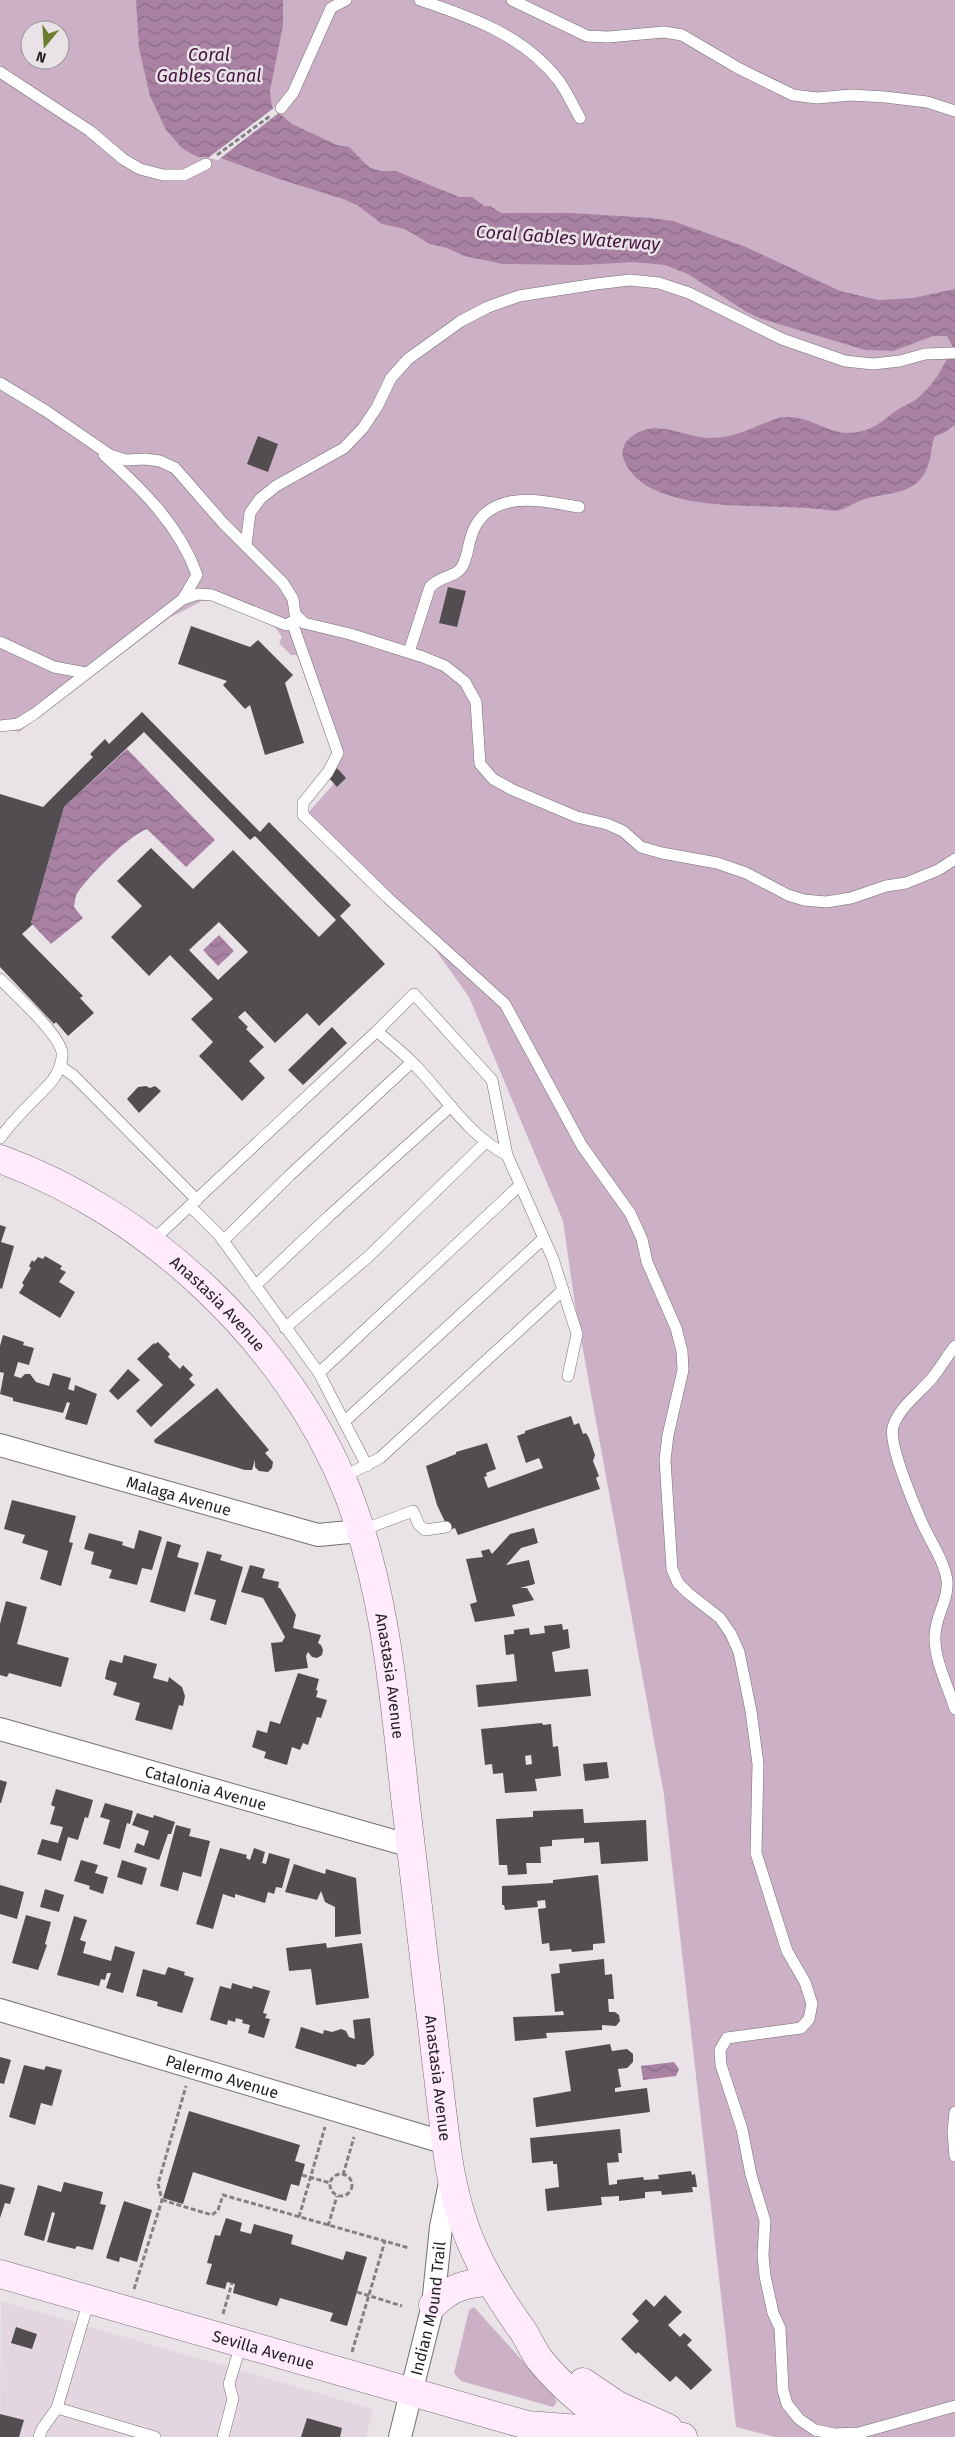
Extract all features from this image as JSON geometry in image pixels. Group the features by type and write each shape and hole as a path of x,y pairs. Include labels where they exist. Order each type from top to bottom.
{"street":[{"name":"Anastasia Avenue","path":"0,1159 26,1168 79,1195 114,1216 151,1242 203,1286 252,1339 310,1418 341,1478 360,1531 374,1579 384,1633 446,2143 451,2178 470,2243 489,2282 528,2338 539,2358 563,2385 593,2411 625,2434"},
{"name":"Malaga Avenue","path":"0,1445 318,1536 360,1531"},
{"name":"Catalonia Avenue","path":"0,1729 411,1846"},
{"name":"Palermo Avenue","path":"0,2010 446,2143"},
{"name":"Indian Mound Trail","path":"400,2437 432,2305 441,2227 451,2178"},
{"name":"Sevilla Avenue","path":"0,2274 538,2431 682,2437"},
{"path":"432,2305 444,2294 460,2286 489,2282"},
{"name":"Anastasia Avenue","path":"528,2338 547,2349 602,2396 631,2412 670,2428 682,2437"}],"lane":[{"path":"281,108 293,93 331,8 346,0"},
{"path":"423,0 511,37 542,62 559,81 580,118"},
{"path":"512,0 587,36 608,37 664,32 682,34 738,68 793,94 817,98 851,95 885,97 927,102 955,111"},
{"path":"0,72 90,131 123,160 140,169 164,175 184,175 206,164"},
{"path":"246,544 250,513 260,499 276,486 344,448 363,428 377,408 391,378 408,359 461,321 488,307 519,296 630,280 659,283 689,293 782,339 845,361 882,363 950,352"},
{"path":"0,383 46,411 95,447 150,499 173,527 190,554 197,575 184,599"},
{"path":"95,447 110,455 126,460 145,458 160,461 175,468 223,523 246,544 282,583 293,599 295,620 338,753 328,772 303,803 303,814 381,891 505,1004 582,1146 630,1213 642,1239 650,1269 676,1328 682,1351 683,1370 668,1435 665,1460 672,1569 678,1583 720,1618 731,1634 739,1652 751,1711 758,1764 756,1853 786,1951 805,1982 812,2004 808,2019 801,2028 727,2038 720,2050 721,2065 742,2129 751,2175 765,2221 763,2255 765,2276 773,2313 780,2328 783,2390 787,2404 799,2420 815,2430 834,2434 859,2433 955,2406"},
{"path":"409,652 430,587 438,579 452,576 461,568 474,529 484,513 498,504 521,500 579,507"},
{"path":"0,726 18,724 152,625 184,599 198,594 212,595 286,625 295,620 350,634 409,652 445,666 466,682 476,702 480,764 493,779 558,810 622,832 640,847 717,863 769,883 788,894 804,900 826,902 850,898 878,888 906,883 938,870 955,859"},
{"path":"0,642 54,667 86,673"},
{"path":"0,979 52,1033 62,1051 60,1066 53,1079 6,1122 0,1138"},
{"path":"151,1242 377,1032 414,994 492,1080 507,1155 544,1238 577,1334 568,1376"},
{"path":"377,1032 412,1062 486,1142 507,1155"},
{"path":"223,1241 290,1175 412,1062"},
{"path":"60,1066 106,1108 194,1203 319,1373 367,1466"},
{"path":"255,1286 329,1216 451,1106"},
{"path":"286,1328 368,1257 486,1142"},
{"path":"319,1373 520,1185"},
{"path":"344,1422 544,1238"},
{"path":"341,1478 380,1458 563,1290"},
{"path":"955,1346 934,1375 898,1415 892,1429 899,1463 917,1513 944,1566 947,1582 946,1597 938,1616 935,1646 955,1709"},
{"path":"360,1531 413,1510 419,1524 425,1530 446,1526"},
{"path":"955,2112 953,2132 955,2156"},
{"path":"39,2437 42,2429 57,2408 72,2351 89,2300"},
{"path":"223,2437 233,2399 229,2384 241,2344"},
{"path":"57,2408 155,2437"}],"path":[{"path":"206,164 281,108"},
{"path":"134,2289 162,2200 158,2184 186,2086"},
{"path":"298,2217 326,2126"},
{"path":"343,2175 354,2134"},
{"path":"302,2175 330,2183"},
{"path":"330,2183 336,2175 350,2178 352,2187 347,2195 337,2196"},
{"path":"330,2183 337,2196"},
{"path":"162,2200 212,2215 218,2210 223,2195 408,2248"},
{"path":"328,2226 337,2196"},
{"path":"352,2352 385,2241"},
{"path":"222,2315 232,2283"},
{"path":"357,2292 402,2306"}],"shaded area":[{"path":"0,0 955,0 955,2437 774,2437 736,2427 664,1795 576,1311 563,1221 469,997 412,917 308,813 338,779 336,763 297,655 291,655 279,643 282,637 275,627 214,599 202,601 169,618 19,732 0,726"},
{"path":"1,2301 373,2409 366,2437 0,2437"},
{"path":"474,2307 553,2395 557,2402 553,2407 461,2381 454,2373 469,2310"}],"water":[{"name":"Coral Gables Canal","path":"136,0 283,0 283,25 270,91 272,107 292,124 337,145 349,147 370,168 381,171 396,171 459,197 472,197 484,206 490,206 501,213 571,213 673,221 746,247 840,291 878,300 913,298 955,289 955,425 944,433 935,436 925,472 913,486 905,490 864,499 836,511 693,501 669,496 649,487 633,474 623,457 623,448 627,441 641,431 660,428 700,437 717,438 736,434 786,417 807,420 843,432 854,433 866,430 921,396 937,377 953,347 947,336 933,336 893,351 865,350 759,318 688,274 665,265 634,262 581,265 503,264 464,256 447,248 430,244 405,229 382,224 357,205 343,199 218,157 199,157 182,148 166,130 150,96 139,48"},
{"path":"127,749 215,840 186,867 147,829 139,833 100,866 78,892 74,907 83,918 51,944 31,923 64,807"},
{"path":"219,935 234,951 218,966 203,950"},
{"path":"674,2062 679,2069 676,2076 643,2080 641,2066"}],"pier":[{"path":"275,107 280,112 218,160 208,158"}],"building":[{"path":"258,436 278,444 268,472 247,464"},
{"path":"448,587 466,591 457,627 439,623"},
{"path":"191,626 250,647 258,640 293,675 285,683 304,743 265,755 250,705 245,709 223,685 227,681 178,664"},
{"path":"142,712 260,832 269,822 351,905 340,916 385,964 319,1026 307,1013 275,1043 245,1011 238,1017 248,1027 246,1029 264,1047 249,1061 265,1078 242,1101 199,1056 213,1042 191,1019 213,999 170,955 149,976 111,937 142,906 117,881 151,848 193,889 233,850 319,937 336,920 255,836 250,840 144,732 64,807 31,923 33,924 22,934 83,996 80,998 94,1013 68,1036 56,1022 54,1024 0,967 0,794 43,807 93,757 90,754 105,739 109,744","holes":["219,922 248,952 218,980 189,950"]},
{"path":"337,768 346,778 337,787 328,777"},
{"path":"332,1027 347,1043 303,1085 288,1070"},
{"path":"146,1086 150,1088 155,1086 161,1091 139,1113 127,1099 138,1087"},
{"path":"0,1225 6,1227 1,1242 14,1246 2,1289 0,1288"},
{"path":"45,1256 62,1266 60,1269 66,1272 59,1282 75,1292 60,1318 19,1293 24,1285 22,1283 31,1268 29,1266 32,1260 34,1262 38,1257 43,1259"},
{"path":"3,1335 24,1342 23,1345 34,1348 29,1365 18,1362 14,1376 21,1378 25,1374 30,1374 36,1382 49,1386 53,1373 71,1378 68,1389 74,1391 75,1385 97,1394 87,1425 65,1419 70,1403 67,1402 63,1413 13,1401 13,1398 0,1394 4,1373 0,1372 0,1346"},
{"path":"158,1342 170,1354 168,1357 180,1369 183,1365 193,1375 189,1379 195,1385 151,1427 136,1411 163,1385 137,1359 154,1343"},
{"path":"128,1369 140,1380 118,1400 109,1391"},
{"path":"217,1388 269,1450 265,1453 273,1462 272,1468 268,1472 259,1471 255,1467 255,1460 252,1470 245,1470 155,1443 154,1440"},
{"path":"571,1416 574,1425 579,1423 583,1434 586,1433 589,1438 595,1455 593,1461 599,1476 596,1478 600,1489 458,1535 455,1528 449,1530 437,1505 426,1466 456,1454 456,1452 487,1443 496,1469 486,1473 487,1476 484,1477 488,1488 543,1468 539,1458 526,1463 517,1436 525,1433 525,1431"},
{"path":"12,1500 76,1516 69,1542 73,1543 61,1586 40,1579 48,1551 22,1543 25,1535 4,1529"},
{"path":"534,1528 538,1543 521,1548 506,1565 529,1560 535,1584 520,1588 527,1588 534,1600 512,1605 515,1616 475,1622 470,1604 477,1602 466,1559 483,1557 481,1551 489,1549 492,1554 510,1534"},
{"path":"139,1530 162,1537 152,1570 142,1568 137,1585 109,1578 112,1570 91,1564 94,1552 84,1549 89,1533 123,1542 122,1545 134,1549"},
{"path":"167,1541 181,1545 177,1557 199,1563 185,1612 150,1602"},
{"path":"207,1551 222,1555 220,1560 243,1567 226,1625 210,1620 216,1600 194,1594"},
{"path":"250,1565 265,1569 262,1578 279,1582 278,1588 280,1588 296,1615 293,1628 321,1635 318,1643 323,1650 322,1655 317,1658 312,1657 308,1652 306,1656 308,1668 275,1672 271,1643 282,1642 285,1637 263,1598 241,1592"},
{"path":"6,1601 27,1607 17,1644 69,1658 61,1687 9,1673 7,1677 0,1675 0,1624"},
{"path":"562,1624 563,1630 568,1629 570,1648 552,1652 555,1672 588,1669 591,1696 478,1707 476,1685 517,1681 514,1654 506,1655 504,1635 514,1634 514,1630 529,1628 530,1635 545,1633 544,1626"},
{"path":"124,1655 157,1664 153,1678 168,1682 169,1677 182,1687 185,1696 183,1706 179,1705 172,1730 135,1720 140,1703 113,1695 117,1683 105,1679 107,1669 110,1660 122,1663"},
{"path":"298,1673 319,1679 316,1697 327,1700 321,1718 317,1717 308,1745 303,1743 300,1750 292,1747 287,1765 264,1758 266,1752 252,1747 257,1730 267,1733 270,1721 280,1724"},
{"path":"542,1723 543,1725 551,1724 553,1747 558,1746 561,1776 535,1779 537,1791 505,1793 503,1773 493,1774 492,1764 485,1765 481,1729","holes":["531,1755 532,1764 526,1765 525,1756"]},
{"path":"607,1762 609,1778 585,1781 583,1764"},
{"path":"0,1780 7,1782 1,1803 0,1803"},
{"path":"56,1789 93,1800 88,1818 85,1817 78,1840 68,1837 61,1861 37,1854 42,1839 58,1843 63,1827 50,1824 55,1807 51,1805"},
{"path":"105,1803 133,1811 130,1824 127,1823 120,1849 103,1844 110,1820 100,1817"},
{"path":"583,1809 584,1823 646,1820 648,1861 601,1864 599,1842 584,1843 584,1838 552,1840 552,1846 540,1847 541,1863 526,1863 527,1874 508,1875 507,1865 499,1865 496,1819 533,1817 533,1811"},
{"path":"137,1813 153,1818 154,1815 175,1822 171,1834 168,1834 159,1860 134,1852 137,1843 144,1846 149,1831 132,1825"},
{"path":"176,1825 191,1829 189,1836 210,1841 201,1877 183,1872 178,1891 160,1886"},
{"path":"220,1848 247,1855 246,1858 250,1860 254,1848 265,1852 262,1863 266,1864 269,1853 290,1859 282,1888 276,1887 274,1894 268,1892 265,1903 235,1894 235,1898 223,1894 213,1929 196,1924"},
{"path":"81,1860 98,1865 95,1873 108,1877 103,1894 89,1889 90,1886 74,1881"},
{"path":"122,1860 147,1868 142,1885 117,1877"},
{"path":"294,1864 325,1874 326,1869 356,1878 361,1934 335,1937 335,1907 325,1902 321,1891 317,1900 285,1892"},
{"path":"598,1875 605,1943 593,1944 593,1950 572,1952 571,1949 550,1951 549,1943 542,1944 538,1909 546,1908 545,1900 537,1901 538,1907 505,1910 504,1905 502,1905 502,1886 553,1883 553,1880"},
{"path":"0,1885 24,1892 17,1919 0,1914"},
{"path":"45,1889 64,1895 59,1912 40,1907"},
{"path":"26,1915 51,1922 45,1944 47,1945 38,1970 12,1963"},
{"path":"74,1916 87,1920 80,1940 86,1942 83,1953 111,1961 115,1946 135,1952 123,1993 106,1988 111,1973 107,1973 105,1980 101,1979 99,1986 57,1975"},
{"path":"326,1943 327,1948 362,1943 369,1998 316,2005 311,1969 289,1971 286,1948"},
{"path":"604,1959 605,1975 612,1974 614,1999 608,1999 609,2012 615,2012 619,2015 620,2021 616,2026 602,2025 602,2030 546,2033 547,2038 515,2041 513,2017 564,2015 563,2011 555,2012 551,1974 560,1973 559,1964"},
{"path":"168,1967 185,1972 184,1975 194,1978 182,2013 157,2006 158,2002 136,1996 143,1969 165,1975"},
{"path":"232,1983 252,1989 253,1986 270,1991 263,2013 267,2014 265,2018 270,2019 264,2038 248,2033 250,2025 242,2023 243,2020 236,2018 235,2022 228,2020 227,2025 210,2020 220,1986 231,1989"},
{"path":"370,2018 374,2055 364,2065 357,2064 356,2067 295,2048 301,2027 323,2034 324,2030 332,2032 341,2029 346,2031 349,2037 355,2039 353,2020"},
{"path":"610,2044 612,2051 627,2049 633,2054 633,2062 627,2068 618,2069 621,2087 615,2088 615,2092 647,2088 650,2112 536,2127 533,2098 571,2091 565,2051"},
{"path":"0,2057 11,2060 4,2084 0,2083"},
{"path":"24,2065 44,2070 46,2066 62,2070 52,2106 41,2103 35,2125 9,2117"},
{"path":"189,2111 300,2145 295,2161 305,2164 299,2186 291,2184 286,2201 193,2172 183,2204 163,2198"},
{"path":"620,2129 622,2153 618,2153 619,2162 607,2163 609,2185 617,2184 617,2180 643,2177 644,2180 659,2179 658,2175 691,2171 692,2175 695,2174 697,2187 692,2187 693,2192 662,2195 661,2191 645,2192 645,2198 619,2201 619,2196 601,2197 602,2205 547,2211 545,2189 559,2187 557,2164 553,2164 553,2161 532,2163 530,2138"},
{"path":"64,2182 103,2192 100,2204 106,2205 93,2250 77,2246 75,2249 47,2242 55,2213 52,2212 44,2241 24,2235 38,2185 61,2192"},
{"path":"0,2184 15,2188 10,2204 5,2203 0,2218"},
{"path":"124,2201 152,2210 137,2262 120,2257 119,2262 106,2258"},
{"path":"226,2218 242,2223 240,2231 251,2234 254,2224 293,2235 291,2244 343,2260 346,2251 367,2257 347,2326 330,2321 333,2313 280,2298 277,2306 233,2293 235,2284 227,2282 225,2289 206,2284 212,2264 207,2263 215,2235 220,2236"},
{"path":"665,2295 682,2312 668,2325 680,2337 684,2333 692,2340 687,2345 712,2370 691,2390 676,2376 670,2382 621,2339 639,2321 632,2314 646,2299 654,2307"},
{"path":"16,2327 37,2334 32,2349 11,2343"},
{"path":"0,2414 24,2420 19,2437 0,2437"},
{"path":"307,2418 342,2428 340,2437 301,2437"}],"water label":[{"name":"Coral Gables Waterway","path":"568,238"}]}
